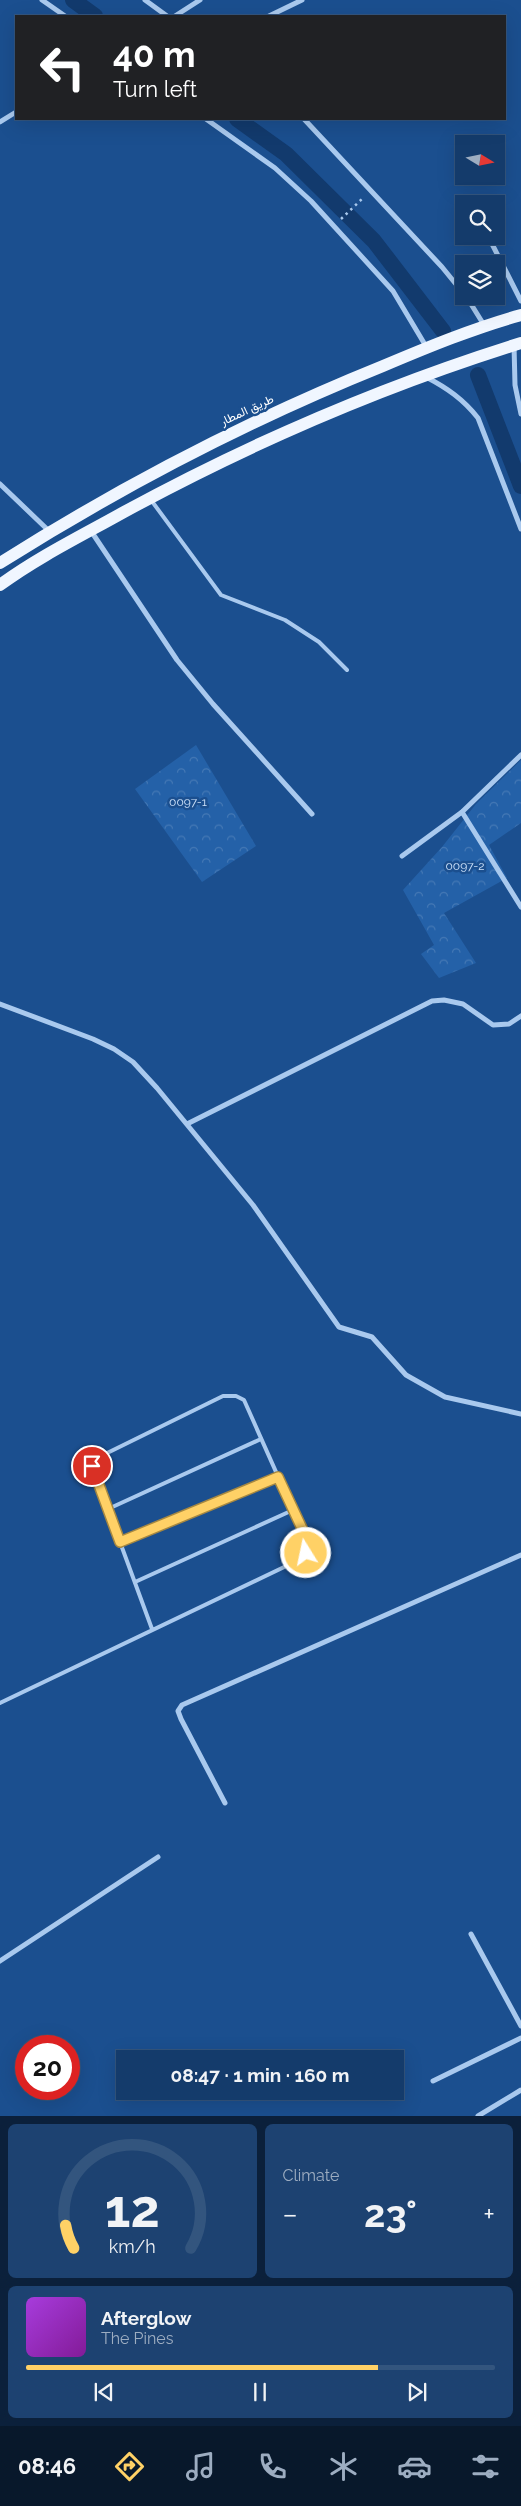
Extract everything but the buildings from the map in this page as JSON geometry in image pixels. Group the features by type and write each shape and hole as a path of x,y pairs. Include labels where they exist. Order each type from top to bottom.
{"main road":[{"name":"طريق المطار","path":"0,563 50,532 204,446 280,410 427,348 485,325 521,314"},
{"path":"0,586 150,498 276,436 426,376 518,344"}],"street":[{"path":"42,0 63,15"},
{"path":"145,0 166,15"},
{"path":"177,15 200,0"},
{"path":"271,15 302,0"},
{"path":"0,122 15,113"},
{"path":"207,120 275,168 311,201 393,291 427,348"},
{"path":"305,120 455,283"},
{"path":"493,245 521,301"},
{"path":"472,305 485,325"},
{"path":"518,344 515,385 521,414"},
{"path":"426,376 453,392 467,404 478,418 521,529"},
{"path":"0,484 50,532"},
{"path":"91,531 177,660 213,704 312,814"},
{"path":"402,856 462,812 521,755"},
{"path":"462,812 521,908"},
{"path":"187,1124 432,1001 444,1000 464,1004 494,1025 509,1024 521,1016"},
{"path":"0,1004 114,1049 133,1062 187,1124 253,1205 339,1327 372,1337 406,1375 445,1396 521,1414"},
{"path":"225,1803 180,1718 178,1711 182,1705 521,1555"},
{"path":"0,1961 158,1857"},
{"path":"471,1934 521,2026"},
{"path":"433,2081 521,2038"},
{"path":"478,2116 521,2090"}],"lane":[{"path":"150,498 221,595 285,620 319,642 347,670"},
{"path":"0,1703 305,1557 308,1544 244,1400 236,1396 223,1396 95,1459 92,1466 152,1629"},
{"path":"108,1509 261,1439"},
{"path":"120,1542 278,1477"},
{"path":"135,1582 293,1510"}],"path":[{"path":"340,219 362,199"}],"green space":[{"name":"0097-1","path":"196,745 256,846 202,882 135,789"},
{"name":"0097-2","path":"521,760 521,823 489,845 507,878 444,913 476,963 439,978 421,954 434,945 403,890 442,847 476,804"}],"waterway":[{"path":"73,0 94,15"},
{"path":"238,120 286,154 374,241 443,331"},
{"path":"478,375 521,486"}],"route":[{"path":"92,1466 120,1542 278,1477 306,1537 308,1549 306,1553"}]}
